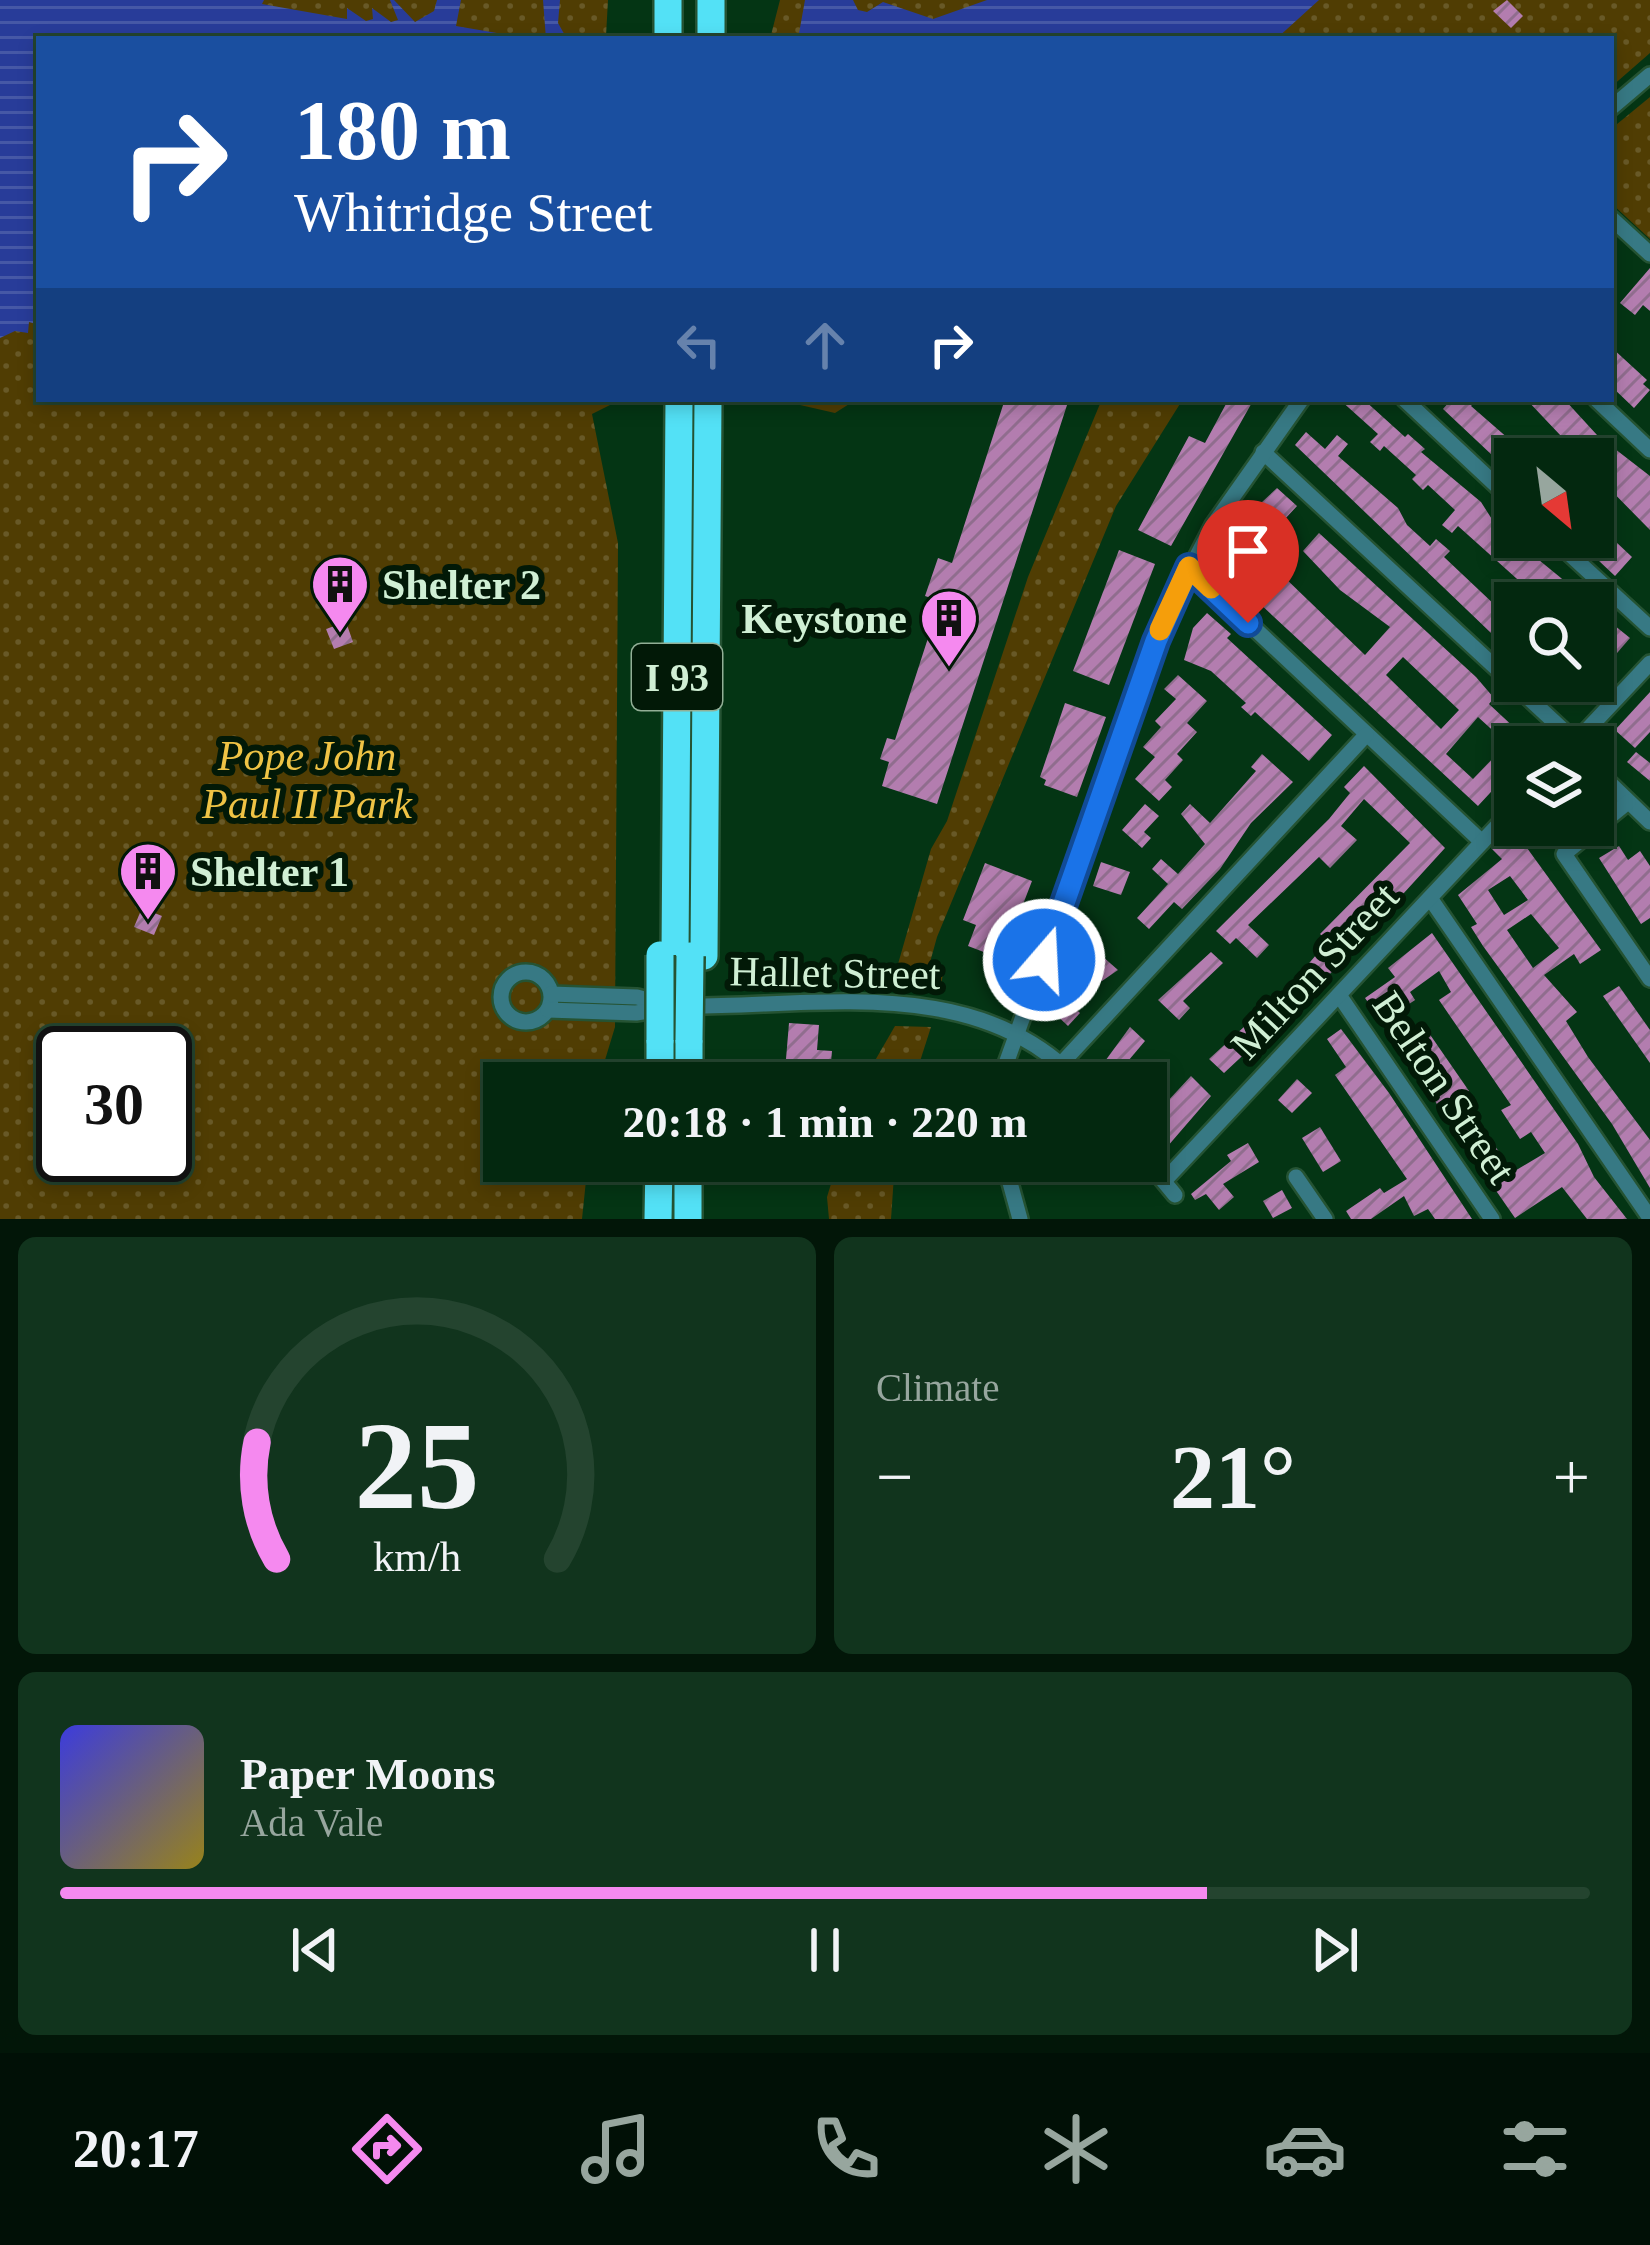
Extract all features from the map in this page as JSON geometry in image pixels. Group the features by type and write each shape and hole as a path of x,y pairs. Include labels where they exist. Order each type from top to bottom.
{"highway":[{"path":"668,0 668,36"},
{"path":"682,0 682,36"},
{"path":"698,0 698,36"},
{"path":"711,36 712,0"},
{"name":"I 93","path":"665,402 682,956"},
{"name":"I 93","path":"679,402 686,1062"},
{"name":"I 93","path":"677,1062 682,1040 694,402"},
{"name":"I 93","path":"682,956 708,402"},
{"name":"I 93","path":"671,1062 682,1040"},
{"name":"I 93","path":"682,1040 693,1062"},
{"path":"658,1219 659,1182"},
{"path":"672,1219 673,1182"},
{"path":"688,1182 688,1219"},
{"path":"702,1219 703,1182"}],"street":[{"path":"1614,105 1650,75"},
{"path":"1614,221 1650,254"},
{"path":"1007,1062 1156,641 1189,567 1300,402"},
{"path":"1407,402 1494,483"},
{"path":"1599,402 1650,449"},
{"path":"1263,452 1552,726"},
{"path":"1574,558 1650,628"},
{"path":"1189,567 1482,842"},
{"path":"1592,726 1650,663"},
{"path":"1063,1062 1366,735"},
{"path":"1614,788 1650,822"},
{"path":"1628,802 1564,854 1650,979"},
{"name":"Milton Street","path":"1165,1182 1170,1188 1339,995 1494,829"},
{"path":"1430,898 1650,1218"},
{"name":"Belton Street","path":"1339,995 1492,1219"},
{"name":"Hallet Street","path":"549,1002 636,1013 669,1006 770,1000 939,1007 969,1012 1058,1062"},
{"path":"1296,1177 1325,1219"},
{"path":"1010,1182 1020,1219"}],"green space":[{"name":"Pope John Paul II Park","path":"0,0 608,0 606,36 36,36 36,402 616,402 592,414 618,543 615,1027 604,1062 483,1062 483,1182 586,1182 582,1219 0,1219"},
{"path":"780,0 1650,0 1650,53 1614,84 1614,36 771,36"},
{"path":"1650,97 1650,239 1614,206 1614,127"},
{"path":"787,402 852,402 835,413"},
{"path":"1101,402 1181,402 1116,506 937,937 929,966 944,971 940,987 892,985 931,849 947,821 1028,577"},
{"path":"895,1026 931,1027 920,1062 874,1062"},
{"path":"832,1182 894,1182 891,1219 829,1219"}],"shaded area":[{"path":"0,0 264,0 262,4 347,19 347,8 366,21 373,19 372,8 391,22 398,20 390,0 394,0 415,22 434,11 437,0 461,0 456,26 514,36 36,36 36,324 29,322 28,333 15,331 0,338"},
{"path":"543,0 560,0 558,23 565,36 546,36"},
{"path":"805,0 853,0 858,10 867,12 883,2 933,19 987,0 1319,0 1279,36 799,36"}],"building":[{"path":"1507,0 1523,16 1511,28 1493,11"},
{"path":"1650,268 1650,311 1643,305 1635,315 1620,303"},
{"path":"1614,350 1647,380 1643,384 1650,390 1634,408 1614,389"},
{"name":"Keystone","path":"1004,402 1068,402 937,804 882,786 889,762 880,759 887,738 895,740 940,601 925,596 938,558 952,563"},
{"path":"1222,402 1252,402 1171,546 1138,530 1189,436 1205,443 1226,404"},
{"path":"1342,402 1366,402 1481,502 1494,522 1494,558 1537,558 1566,582 1521,582 1458,526 1452,533 1442,525 1455,510 1428,485 1423,490 1412,479 1416,475 1384,446 1380,451 1370,442 1378,434"},
{"path":"1449,402 1474,402 1471,406 1508,438 1494,438 1494,457 1443,409"},
{"path":"1529,402 1567,402 1601,438 1563,438"},
{"path":"1306,432 1325,449 1337,435 1348,444 1338,456 1398,508 1407,525 1430,546 1436,539 1450,551 1444,557 1494,604 1494,636 1295,445"},
{"path":"1614,448 1650,476 1650,530 1614,493"},
{"path":"1277,488 1297,506 1273,532 1280,536 1250,587 1213,553 1227,536 1232,540 1247,516"},
{"path":"1319,533 1476,677 1494,698 1489,704 1513,726 1494,726 1494,732 1478,717 1446,754 1473,779 1494,757 1494,789 1478,806 1258,602 1282,575 1365,655 1390,627 1340,590 1303,551","holes":["1403,657 1459,710 1441,729 1386,675"]},
{"path":"1614,540 1632,557 1615,576 1596,558 1614,558"},
{"path":"1119,550 1155,564 1109,685 1073,671"},
{"path":"1207,613 1231,634 1227,638 1332,735 1309,761 1255,712 1251,716 1241,707 1246,703 1211,671 1184,660 1193,628"},
{"name":"Shelter 2","path":"346,622 353,642 334,649 326,629"},
{"path":"1614,625 1630,638 1617,653 1614,650"},
{"path":"1178,675 1207,701 1187,723 1197,732 1177,754 1183,760 1165,780 1172,787 1159,801 1135,779 1155,757 1143,747 1161,727 1155,721 1176,699 1164,689"},
{"path":"1650,692 1650,732 1635,748 1615,730"},
{"path":"1065,703 1106,717 1077,797 1044,785 1046,780 1040,777"},
{"path":"1636,752 1650,763 1650,781 1627,762"},
{"path":"1262,754 1293,782 1251,823 1220,869 1182,909 1174,902 1149,929 1137,918 1168,884 1152,869 1161,859 1178,874 1205,844 1181,814 1190,804 1210,823 1256,771 1251,767"},
{"path":"1364,766 1445,848 1288,1020 1284,1017 1224,1073 1209,1059 1293,982 1328,941 1320,934 1410,843 1364,799 1341,826 1357,840 1330,868 1319,857 1248,925 1269,945 1257,958 1236,938 1230,944 1216,931 1329,819 1350,793 1344,787"},
{"path":"1145,804 1159,816 1144,832 1151,838 1142,848 1122,830"},
{"path":"1529,846 1601,950 1580,964 1574,954 1544,975 1577,1012 1566,1021 1650,1140 1650,1188 1612,1124 1471,927 1477,924 1458,895 1502,859 1492,849","holes":["1510,876 1528,900 1504,915 1488,890","1531,914 1559,948 1533,968 1507,930"]},
{"path":"1619,846 1628,860 1640,851 1650,866 1650,918 1641,924 1599,858"},
{"path":"1101,862 1130,872 1121,895 1093,886"},
{"path":"985,863 1032,881 1002,959 968,946 976,925 963,920"},
{"name":"Shelter 1","path":"142,908 162,916 154,935 134,927"},
{"path":"1432,933 1578,1144 1594,1177 1627,1219 1587,1219 1562,1187 1515,1218 1447,1120 1397,1041 1422,1023 1469,1091 1461,1097 1513,1172 1545,1153 1531,1132 1520,1139 1501,1110 1511,1105 1439,1000 1451,992 1439,971 1410,992 1415,1000 1382,1022 1365,998 1395,977 1388,968"},
{"path":"1211,952 1223,963 1183,1001 1190,1008 1179,1020 1158,1000"},
{"path":"1102,956 1118,970 1102,981 1089,969"},
{"path":"1619,986 1650,1030 1650,1063 1603,996"},
{"path":"1059,993 1080,1013 1068,1026 1049,1003"},
{"path":"789,1023 819,1025 817,1050 832,1051 831,1062 786,1062"},
{"path":"1130,1027 1145,1041 1127,1062 1104,1062"},
{"path":"1341,1029 1472,1219 1435,1219 1428,1209 1414,1216 1404,1196 1371,1219 1351,1219 1346,1211 1380,1188 1384,1193 1407,1179 1335,1075 1346,1067 1327,1039"},
{"path":"1191,1076 1211,1096 1167,1147 1167,1102"},
{"path":"1297,1079 1312,1093 1292,1113 1278,1100"},
{"path":"1320,1127 1341,1161 1323,1172 1302,1138"},
{"path":"1248,1143 1259,1162 1223,1184 1234,1197 1219,1210 1206,1194 1195,1200 1191,1194 1231,1161 1227,1155"},
{"path":"1282,1190 1292,1208 1273,1218 1263,1201"}],"slow traffic":[{"path":"1160,630 1189,567 1211,588"}],"place":[{"name":"Shelter 2","path":"340,635"},
{"name":"Keystone","path":"949,669"},
{"name":"Shelter 1","path":"148,922"}],"route":[{"path":"1044,960 1156,641 1189,567 1248,623"}]}
